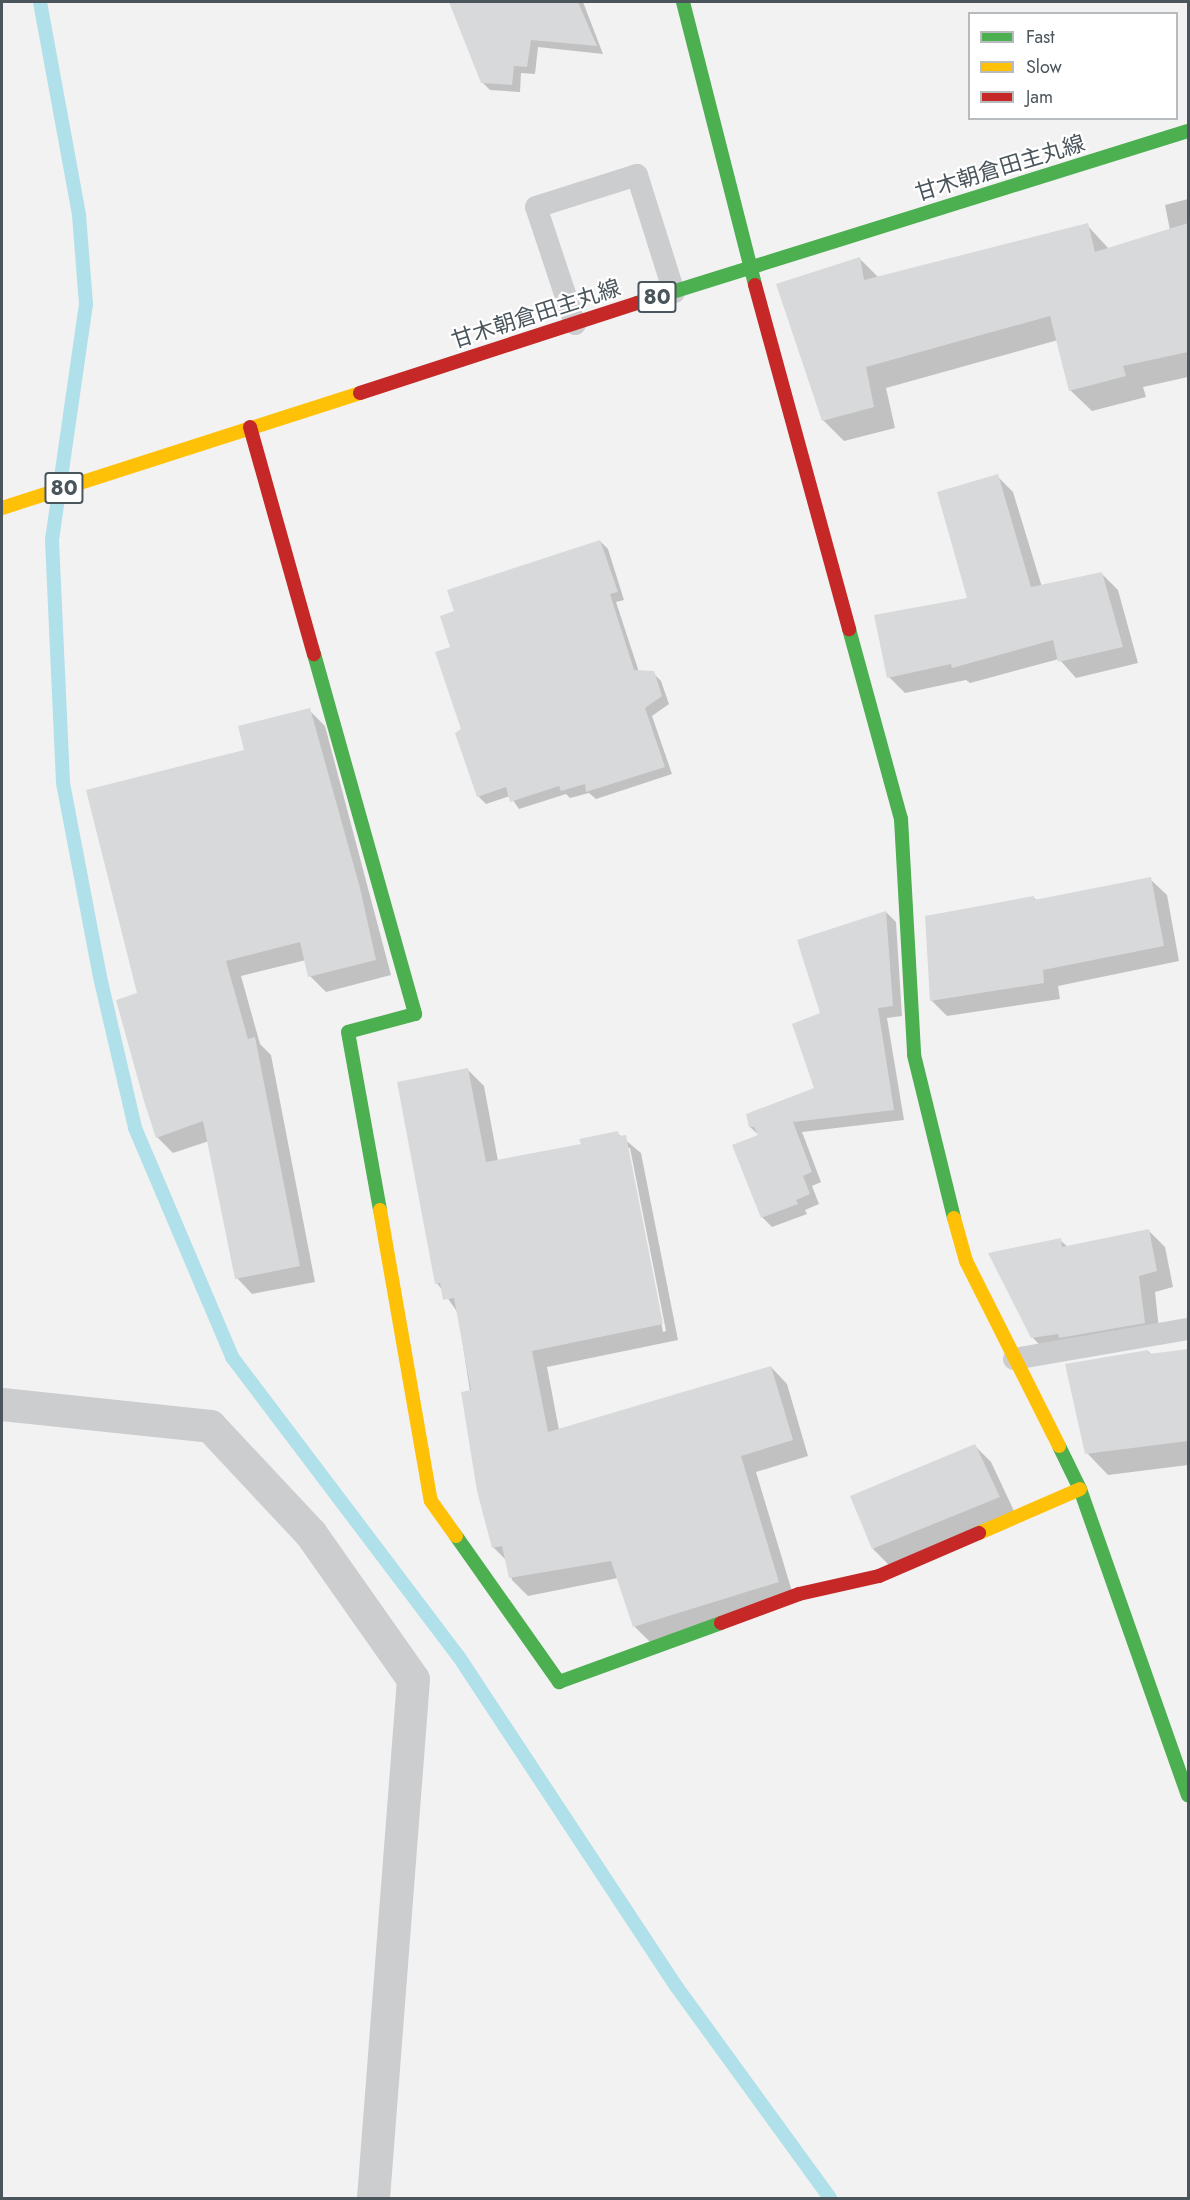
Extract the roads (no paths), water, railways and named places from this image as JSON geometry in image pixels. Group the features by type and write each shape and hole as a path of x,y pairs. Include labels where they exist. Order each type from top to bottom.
{"street":[{"path":"683,2 750,267 901,819 914,1055 937,1157 966,1261 1080,1489 1183,1758 1188,1796"},
{"name":"甘木朝倉田主丸線","path":"2,508 750,267 1188,131"},
{"path":"250,427 415,1014 348,1032 431,1501 560,1682 799,1594 879,1576 1080,1489"},
{"path":"2,1404 210,1426 311,1534 413,1679 372,2199"}],"lane":[{"path":"575,324 536,207 637,174 674,292"},
{"path":"1014,1359 1188,1329"}],"waterway":[{"path":"40,2 79,215 86,304 52,540 63,783 100,977 135,1128 232,1357 459,1657 676,1986 830,2198"}]}
